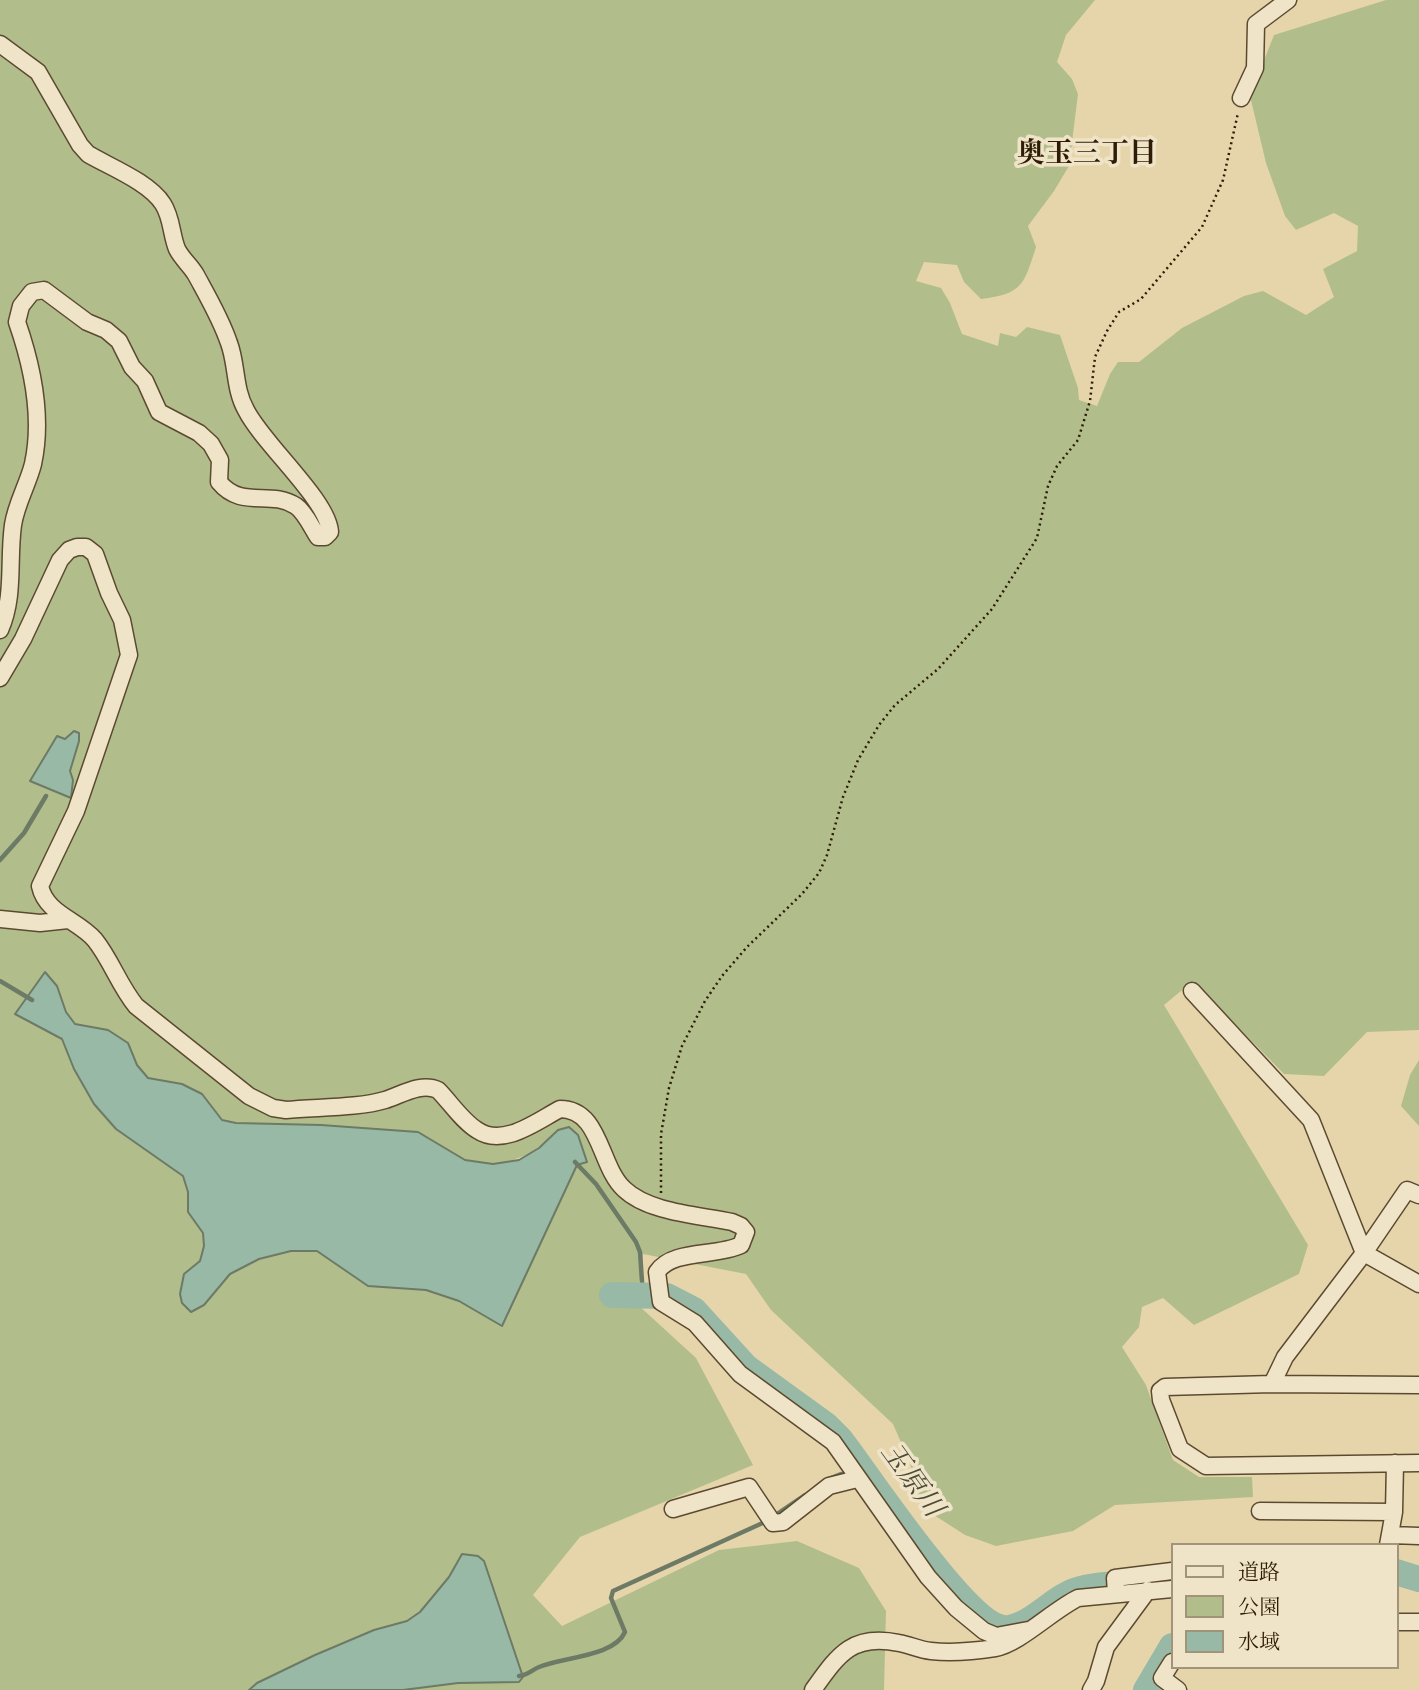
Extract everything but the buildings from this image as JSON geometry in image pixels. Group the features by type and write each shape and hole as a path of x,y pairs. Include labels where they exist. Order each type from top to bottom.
{"street":[{"path":"1241,98 1255,68 1256,24 1289,0"},
{"path":"0,44 38,72 80,145 88,154 153,191 164,205 178,251 194,272 226,334 245,410 318,503 330,523 330,532 326,537 318,537 298,507 283,500 242,498 227,492 219,482 220,460 211,443 199,433 159,412 145,381 132,367 119,341 49,294 38,290 32,292 18,314 33,376 35,449 33,464 13,523 9,604 0,630"},
{"path":"0,678 23,639 60,560 69,550 86,547 95,554 122,620 129,655 76,811 40,886 53,909 81,927 95,940 123,990 136,1006 261,1103 273,1108 286,1110 375,1102 431,1086 477,1131 503,1136 516,1133 560,1109 568,1109 591,1124 607,1167 625,1190 640,1201 741,1226 746,1232 741,1245 732,1249 671,1259 662,1265 657,1272 660,1296 695,1323 740,1374 833,1442 928,1577 956,1608 984,1631 996,1636 1028,1630"},
{"path":"0,919 40,923 68,920"},
{"path":"1192,991 1311,1120 1364,1254 1419,1284"},
{"path":"1272,1384 1285,1357 1364,1254 1406,1189 1419,1195"},
{"path":"1419,1385 1272,1384 1164,1387 1160,1391 1180,1449 1206,1466 1419,1463"},
{"path":"1395,1463 1394,1512 1389,1540 1419,1536"},
{"path":"673,1509 749,1487 771,1520 783,1522 829,1486 857,1479"},
{"path":"1260,1511 1394,1512"},
{"path":"813,1690 842,1653 856,1644 871,1640 896,1642 933,1652 997,1648 1011,1643 1078,1598 1115,1586 1159,1582"},
{"path":"1091,1690 1106,1647 1159,1582"},
{"path":"1398,1622 1419,1622"},
{"path":"1170,1665 1162,1678 1178,1690"}],"path":[{"path":"660,1207 661,1134 669,1088 682,1046 705,1001 747,947 802,894 818,873 827,855 842,797 858,760 879,725 895,705 938,669 992,609 1037,538 1048,486 1057,467 1078,440 1090,401 1095,358 1107,331 1119,312 1141,299 1202,227 1223,180 1241,98"}],"green space":[{"path":"0,0 1095,0 1066,35 1057,62 1072,79 1078,94 1069,166 1028,226 1036,247 1020,285 1006,294 981,299 964,282 957,265 924,262 916,281 941,288 962,334 998,346 1000,333 1016,337 1027,327 1060,335 1078,388 1079,400 1097,406 1118,362 1139,362 1182,328 1244,296 1263,291 1306,315 1334,297 1323,269 1357,251 1358,226 1334,213 1296,230 1285,216 1266,163 1250,96 1274,35 1386,0 1419,0 1419,1030 1367,1032 1324,1076 1284,1074 1193,981 1164,1005 1308,1245 1299,1274 1194,1325 1163,1298 1142,1307 1139,1327 1122,1347 1146,1385 1173,1460 1199,1477 1252,1477 1253,1497 1115,1505 1073,1531 996,1546 965,1535 923,1508 910,1463 893,1424 771,1310 746,1274 643,1254 637,1304 696,1358 753,1465 580,1537 533,1595 562,1626 719,1550 797,1541 859,1568 886,1611 884,1690 403,1690 458,1683 519,1682 523,1677 462,1554 449,1577 420,1612 407,1621 374,1630 257,1683 249,1690 0,1690","holes":["57,986 66,1012 75,1024 108,1030 128,1043 137,1065 148,1078 182,1084 202,1094 222,1120 494,1164 514,1160 529,1153 557,1130 587,1162 577,1165 502,1326 459,1301 426,1290 368,1286 317,1251 291,1251 259,1259 230,1274 204,1305 184,1274 200,1262 204,1246 203,1233 188,1212 188,1192 183,1176 116,1129 94,1104 74,1069 62,1039"]},
{"path":"1419,1060 1419,1126 1401,1106 1410,1075"}],"water":[{"path":"74,731 79,733 79,741 70,771 73,780 71,798 30,781 57,736 65,739"},
{"path":"45,972 57,986 66,1012 75,1024 108,1030 128,1043 137,1065 148,1078 182,1084 202,1094 222,1120 236,1123 321,1125 418,1132 465,1160 493,1164 519,1160 539,1148 558,1130 569,1127 578,1135 587,1162 577,1165 502,1326 459,1301 426,1290 368,1286 317,1251 291,1251 259,1259 230,1274 204,1305 191,1312 182,1303 180,1294 184,1274 200,1261 204,1246 203,1233 188,1212 188,1192 183,1176 116,1129 94,1104 74,1069 62,1039 15,1014"},
{"path":"462,1554 478,1556 484,1561 523,1677 519,1682 458,1683 403,1690 249,1690 257,1683 315,1655 374,1630 407,1621 420,1612 449,1577"}],"waterway":[{"path":"0,860 24,833 46,796"},
{"path":"0,981 32,1000"},
{"path":"575,1162 596,1184 636,1242 640,1252 643,1296"},
{"name":"玉原川","path":"612,1295 667,1296 694,1310 746,1367 826,1425 840,1439 945,1579 992,1623 1009,1628 1018,1626 1074,1591 1144,1582"},
{"path":"826,1480 841,1474 846,1475"},
{"path":"774,1516 805,1495"},
{"path":"519,1676 539,1667 610,1647 625,1632 611,1598 613,1591 767,1521"},
{"name":"玉原川","path":"1398,1573 1419,1579"},
{"path":"1146,1690 1170,1649"}],"district":[{"name":"奥玉三丁目","path":"1087,157"}]}
